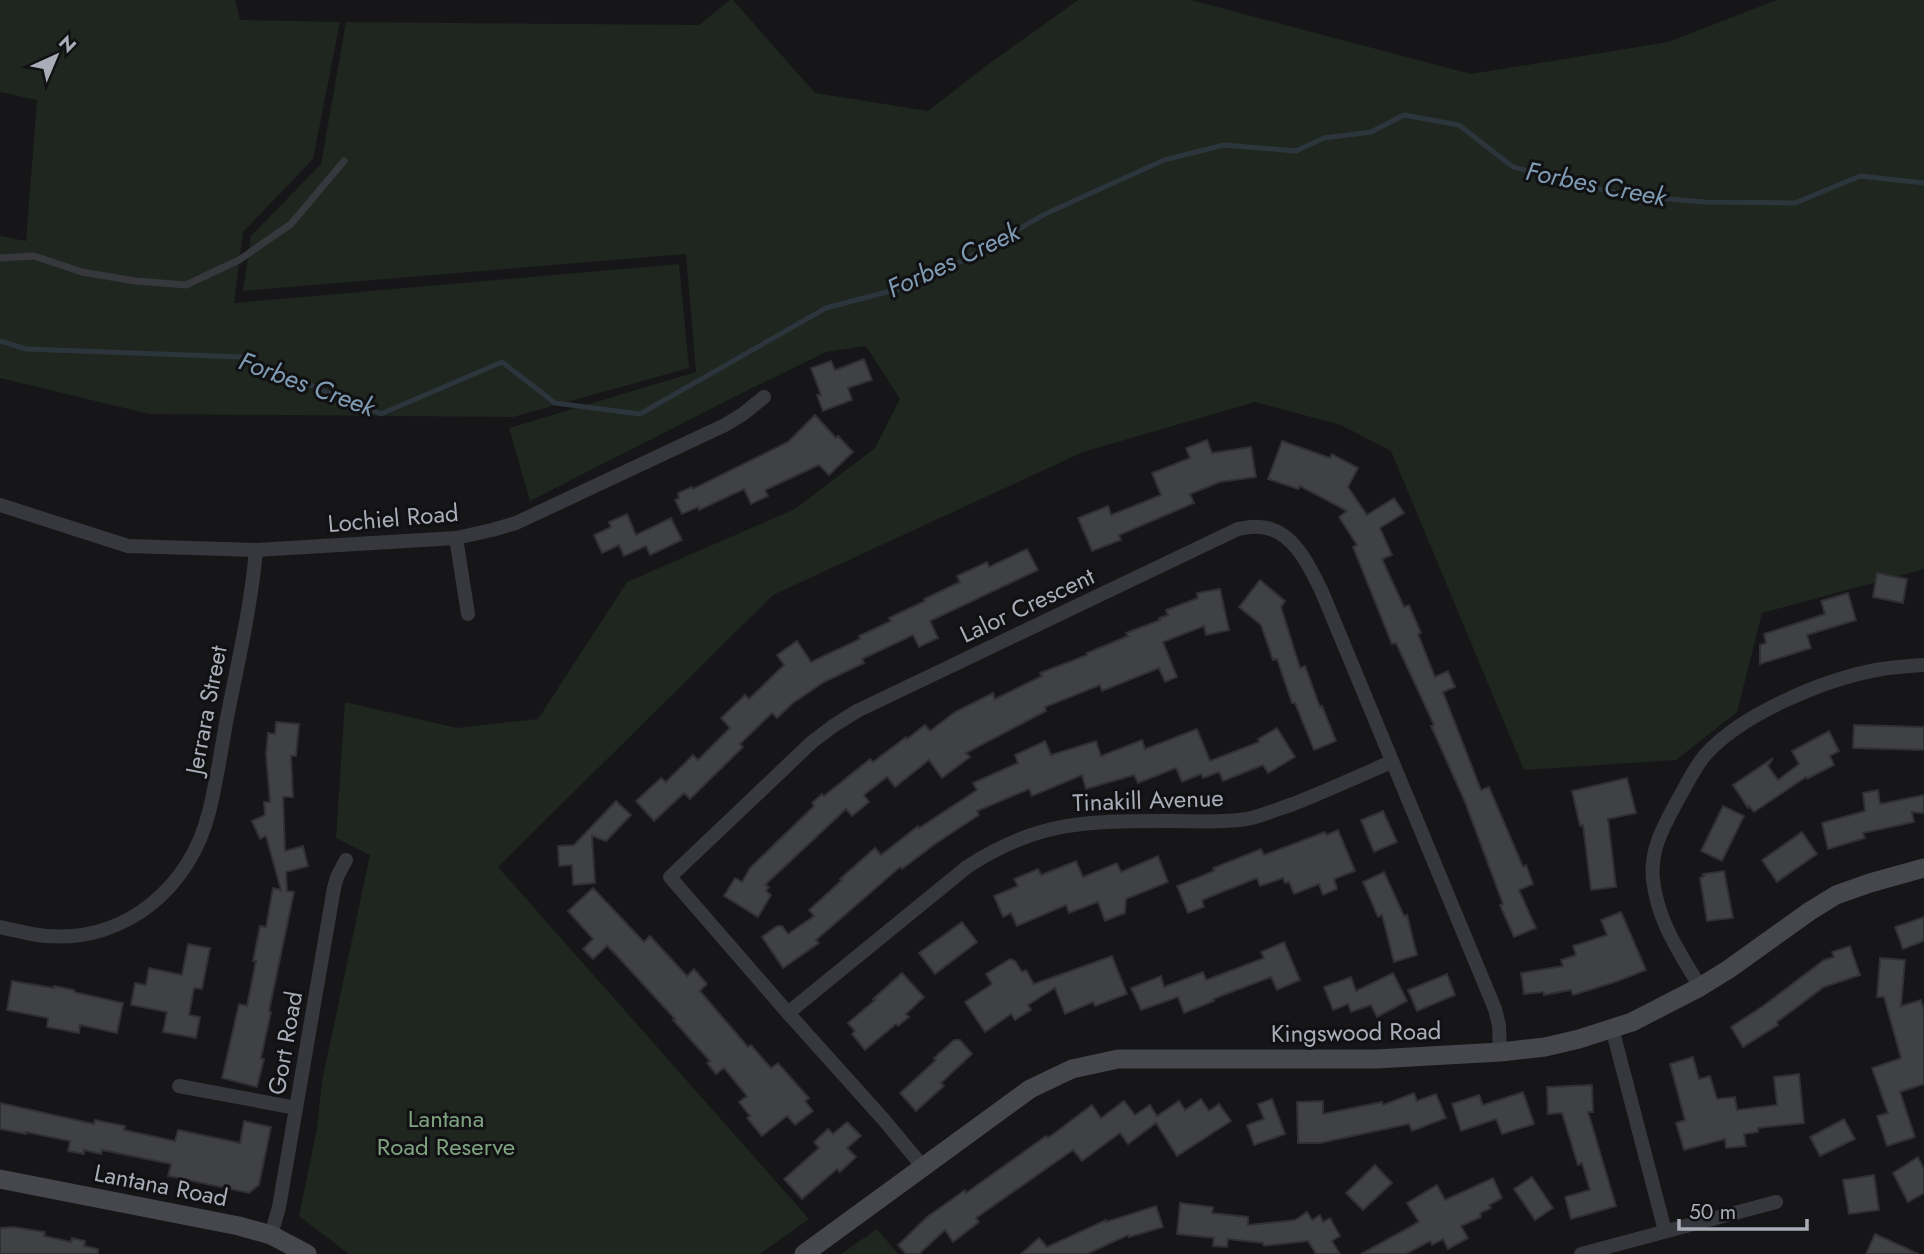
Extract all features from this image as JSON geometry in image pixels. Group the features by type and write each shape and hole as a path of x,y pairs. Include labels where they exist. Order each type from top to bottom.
{"street":[{"name":"Lochiel Road","path":"0,505 128,547 256,551 456,538 492,530 535,515 725,425 764,397"},
{"name":"Lalor Crescent","path":"923,1167 670,877 812,742 857,711 1238,529 1263,527 1275,531 1289,540 1310,567 1494,1009 1499,1025 1500,1052"},
{"path":"456,538 468,614"},
{"name":"Jerrara Street","path":"0,927 47,936 75,935 118,924 141,913 182,873 194,853 209,812 249,602 256,551"},
{"path":"1700,986 1663,924 1656,899 1653,858 1659,834 1705,755 1751,719 1808,691 1876,670 1924,665"},
{"name":"Tinakill Avenue","path":"788,1013 967,867 1016,840 1042,830 1105,821 1224,821 1250,818 1327,790 1391,762"},
{"name":"Gort Road","path":"271,1235 279,1207 334,888 346,860"},
{"name":"Kingswood Road","path":"804,1254 1030,1089 1072,1069 1105,1061 1142,1058 1376,1059 1500,1052 1545,1047 1579,1039 1632,1022 1700,986 1836,895 1924,868"},
{"path":"1612,1028 1665,1231"},
{"path":"178,1086 296,1108"},
{"name":"Lantana Road","path":"0,1179 227,1224 271,1235 307,1254"},
{"path":"1581,1254 1776,1202"}],"lane":[{"path":"0,258 34,256 82,272 135,281 186,285 239,260 291,224 344,161"}],"green space":[{"path":"0,0 235,0 240,20 340,22 313,159 243,232 234,303 679,264 689,368 513,417 149,414 0,378 0,236 26,241 37,100 0,92"},
{"name":"Lantana Road Reserve","path":"733,0 815,93 928,111 1078,0 1191,0 1471,74 1668,42 1777,0 1924,0 1924,569 1762,613 1737,712 1676,760 1524,770 1391,451 1341,425 1255,402 1083,452 773,595 498,867 809,1219 760,1254 349,1254 299,1216 317,1128 322,1081 370,855 336,838 345,702 457,728 538,719 627,582 795,509 875,448 900,399 866,346 826,352 530,501 509,428 696,372 686,254 243,291 251,236 321,164 346,22 699,25"},
{"path":"877,1229 898,1254 841,1254"}],"building":[{"path":"864,359 872,380 848,388 852,400 823,411 817,395 821,395 811,368 831,361 835,370"},
{"path":"815,415 853,452 829,475 819,465 765,490 768,496 751,504 744,489 699,510 698,507 682,514 675,500 679,498 678,493 692,487 693,489 788,442"},
{"path":"1207,440 1212,453 1251,447 1256,477 1220,482 1190,494 1194,503 1119,535 1121,540 1092,551 1078,518 1108,506 1111,515 1161,495 1152,473 1190,458 1186,448"},
{"path":"1282,441 1330,458 1332,454 1358,468 1348,487 1367,515 1394,498 1404,513 1380,528 1392,555 1382,559 1404,607 1409,605 1435,677 1448,671 1455,687 1443,692 1481,790 1489,787 1523,867 1526,865 1533,884 1519,890 1536,928 1514,937 1500,905 1503,904 1465,802 1431,726 1434,725 1396,643 1392,644 1353,547 1357,545 1339,517 1347,511 1300,486 1298,489 1268,479"},
{"path":"627,514 636,535 671,518 682,540 650,555 646,546 624,556 619,545 602,553 594,535 611,527 609,522"},
{"path":"1027,549 1038,570 930,621 938,638 919,647 913,635 862,659 864,663 824,682 793,703 777,718 772,713 740,744 743,747 690,799 684,793 654,821 636,801 661,778 666,782 693,755 698,760 730,728 721,718 745,695 749,699 784,665 777,655 797,641 811,662 860,639 859,636 891,621 889,618 960,582 957,576 987,562 989,567"},
{"path":"1877,573 1907,579 1903,603 1873,597"},
{"path":"1260,580 1285,601 1281,607 1300,668 1305,666 1336,741 1314,750 1295,703 1292,703 1277,659 1273,660 1261,625 1239,607"},
{"path":"1220,589 1229,630 1206,635 1204,626 1163,642 1177,677 1165,682 1159,668 1102,691 1100,685 1045,707 1046,711 966,753 970,757 942,778 929,760 895,787 887,777 864,795 869,802 852,816 846,809 765,885 769,887 766,891 771,895 758,917 724,896 735,878 742,882 750,868 814,806 812,803 870,759 873,762 925,725 930,731 955,712 993,693 995,699 1042,676 1040,673 1087,655 1128,636 1126,633 1160,620 1159,618 1168,615 1166,610 1198,598 1197,593"},
{"path":"1848,593 1856,620 1807,635 1811,648 1760,664 1760,645 1766,643 1764,634 1825,614 1821,601"},
{"path":"276,722 299,724 296,756 291,756 293,797 283,797 285,851 303,846 308,866 286,872 287,891 294,892 269,1011 271,1012 261,1058 264,1059 257,1087 222,1078 239,1004 247,1006 260,926 266,927 273,888 281,890 266,836 260,839 252,821 265,815 264,802 270,802 266,754 268,733 275,734"},
{"path":"1854,725 1924,727 1924,750 1853,748"},
{"path":"1277,728 1295,757 1268,773 1263,765 1223,781 1219,772 1203,778 1201,774 1182,782 1176,768 1138,783 1134,775 1086,789 1082,775 1032,796 1029,789 977,811 979,815 902,869 900,867 816,940 819,943 783,968 762,937 777,926 782,926 788,934 814,916 809,910 875,848 881,855 918,826 919,828 977,790 973,783 1018,763 1015,755 1045,741 1051,755 1096,741 1101,756 1142,740 1145,749 1197,729 1210,761 1259,742 1258,739"},
{"path":"1829,731 1839,751 1830,756 1834,765 1807,779 1806,777 1754,812 1749,806 1748,808 1733,785 1773,758 1768,766 1778,780 1799,764 1792,751"},
{"path":"1627,778 1636,813 1608,819 1616,887 1591,890 1583,825 1580,826 1572,791"},
{"path":"1878,790 1880,804 1924,795 1924,813 1912,812 1914,822 1863,833 1865,838 1828,849 1822,823 1865,811 1863,793"},
{"path":"616,801 631,815 606,841 592,836 595,883 573,885 572,865 559,866 558,846 574,845"},
{"path":"1723,806 1744,816 1722,861 1701,851"},
{"path":"1383,811 1397,842 1374,852 1361,820"},
{"path":"1338,830 1355,871 1334,879 1337,889 1323,895 1319,884 1294,894 1289,882 1285,883 1283,878 1260,886 1257,878 1202,900 1204,907 1188,913 1177,886 1261,849 1264,855 1325,832 1327,835"},
{"path":"1802,832 1817,854 1777,882 1762,860"},
{"path":"1158,856 1168,882 1126,899 1125,913 1105,921 1098,902 1069,913 1066,905 1017,926 1011,913 1003,917 994,896 1018,886 1014,879 1038,869 1041,875 1076,861 1083,877 1117,863 1121,872"},
{"path":"1724,871 1733,918 1707,921 1700,878 1703,874"},
{"path":"1384,872 1404,916 1407,915 1417,955 1394,962 1382,915 1378,917 1363,882"},
{"path":"593,888 644,942 650,936 687,976 694,969 707,984 700,991 748,1047 751,1045 771,1068 778,1063 809,1098 805,1101 813,1111 795,1125 787,1116 762,1136 747,1118 750,1116 739,1102 747,1096 724,1068 716,1074 707,1063 710,1061 673,1020 675,1019 619,958 607,946 593,959 583,949 593,939 568,911"},
{"path":"1621,912 1646,970 1573,995 1571,990 1544,995 1544,992 1524,994 1521,973 1563,966 1561,960 1576,955 1573,946 1607,935 1601,920"},
{"path":"1924,917 1924,941 1903,949 1895,927"},
{"path":"962,922 977,942 935,974 919,953"},
{"path":"1284,942 1300,980 1277,990 1271,977 1184,1013 1178,997 1141,1010 1131,988 1161,976 1164,987 1203,972 1206,980 1264,958 1261,952"},
{"path":"188,944 210,948 202,989 194,988 189,1015 200,1017 196,1038 163,1032 167,1012 131,1005 135,983 146,985 149,968 182,975"},
{"path":"1850,946 1860,975 1824,987 1777,1022 1778,1025 1743,1047 1731,1027 1824,960 1834,957 1832,952"},
{"path":"1112,956 1127,994 1095,1006 1093,1002 1065,1014 1055,988 1028,1005 1031,1010 1015,1020 1011,1014 985,1032 965,1002 992,984 986,974 1010,959 1015,961 1022,972 1026,970 1034,984"},
{"path":"1880,958 1905,960 1901,1006 1921,1000 1924,1010 1924,1084 1900,1092 1915,1137 1887,1146 1877,1116 1888,1113 1872,1068 1901,1058 1884,997 1877,997"},
{"path":"902,973 924,997 906,1014 909,1017 898,1026 896,1024 865,1050 852,1034 855,1031 848,1023"},
{"path":"1393,973 1407,1001 1377,1017 1371,1005 1351,1012 1348,1004 1333,1010 1324,987 1351,977 1356,991"},
{"path":"1447,974 1455,995 1417,1011 1408,990"},
{"path":"12,981 54,986 123,1003 117,1033 80,1025 79,1033 47,1027 48,1018 7,1010"},
{"path":"954,1040 960,1040 972,1054 941,1083 944,1086 916,1111 900,1093"},
{"path":"1693,1057 1699,1079 1710,1076 1717,1099 1735,1097 1737,1110 1777,1105 1774,1077 1799,1074 1804,1123 1758,1128 1758,1132 1744,1134 1746,1146 1726,1148 1725,1139 1684,1150 1676,1123 1685,1120 1670,1064"},
{"path":"1592,1085 1593,1112 1588,1112 1616,1206 1571,1219 1565,1197 1590,1190 1582,1163 1578,1165 1562,1113 1548,1114 1547,1087"},
{"path":"1523,1092 1534,1124 1502,1134 1496,1119 1461,1131 1452,1104 1479,1095 1483,1105"},
{"path":"1414,1093 1417,1101 1436,1094 1446,1118 1412,1131 1409,1124 1320,1143 1298,1143 1297,1102 1323,1101 1323,1114 1382,1102 1383,1105"},
{"path":"1201,1099 1209,1111 1219,1104 1231,1121 1177,1156 1156,1123 1128,1144 1120,1133 1082,1161 1073,1150 976,1218 979,1222 953,1242 945,1230 919,1254 906,1254 898,1245 927,1217 965,1190 966,1193 1046,1136 1048,1138 1092,1105 1101,1118 1124,1101 1135,1115 1150,1105 1157,1116 1179,1101 1185,1110"},
{"path":"1272,1099 1285,1134 1254,1145 1247,1125 1264,1119 1258,1104"},
{"path":"0,1103 94,1124 95,1120 125,1126 124,1130 175,1141 178,1130 240,1143 244,1121 271,1127 259,1185 249,1193 168,1176 171,1164 102,1150 101,1154 84,1150 84,1154 68,1151 70,1141 0,1129"},
{"path":"1844,1119 1855,1139 1820,1156 1810,1137"},
{"path":"847,1122 861,1136 847,1148 856,1157 840,1172 837,1169 802,1199 784,1179 819,1148 814,1142 828,1129 833,1134"},
{"path":"1918,1157 1924,1169 1924,1193 1908,1202 1893,1173"},
{"path":"1375,1165 1392,1183 1363,1210 1346,1193"},
{"path":"1874,1175 1879,1210 1849,1214 1843,1180"},
{"path":"1532,1177 1553,1208 1535,1220 1514,1189"},
{"path":"1493,1178 1502,1198 1480,1213 1481,1217 1461,1226 1468,1238 1448,1249 1443,1239 1432,1245 1430,1241 1406,1254 1361,1254 1419,1222 1407,1203 1437,1185 1445,1200"},
{"path":"1180,1203 1213,1207 1212,1213 1248,1217 1248,1225 1295,1220 1307,1212 1312,1220 1320,1215 1323,1222 1330,1218 1340,1236 1332,1241 1340,1254 1316,1254 1308,1241 1264,1246 1263,1243 1228,1239 1227,1247 1213,1246 1214,1238 1177,1234"},
{"path":"1156,1206 1163,1227 1129,1237 1128,1235 1087,1254 1021,1254 1039,1238 1047,1247 1106,1220"},
{"path":"13,1227 45,1232 44,1236 71,1242 72,1238 85,1241 84,1246 98,1249 98,1254 0,1254 0,1228"},
{"path":"1875,1234 1919,1254 1866,1254"}],"waterway":[{"name":"Forbes Creek","path":"0,341 26,349 242,357 381,414 502,362 555,403 640,414 826,308 906,287 964,260 1045,214 1164,160 1224,145 1296,151 1324,138 1371,132 1404,115 1459,125 1513,167 1624,195 1704,202 1795,203 1860,176 1924,183"}]}
